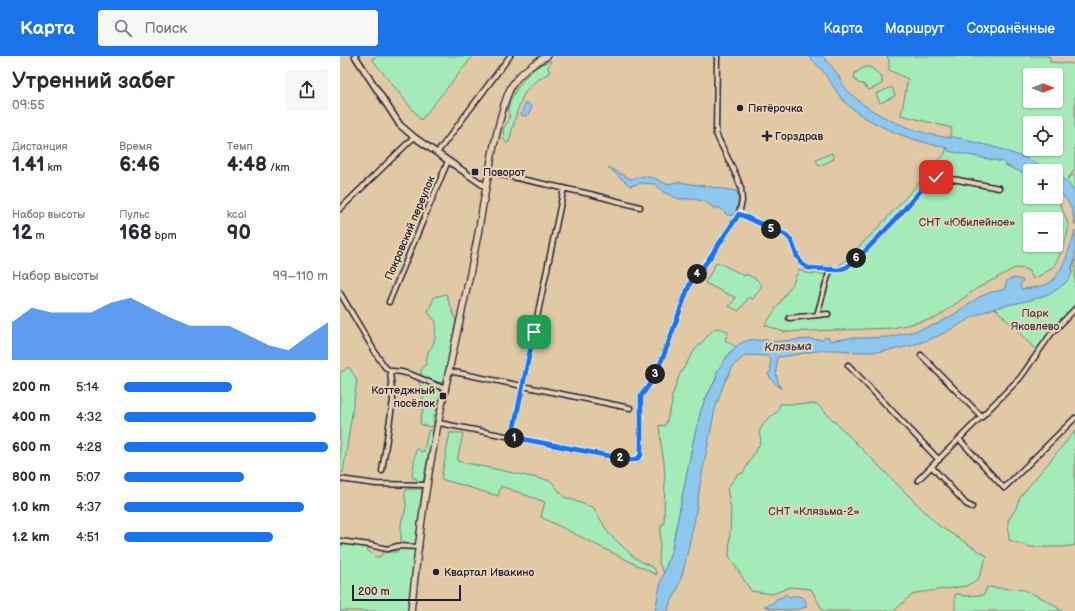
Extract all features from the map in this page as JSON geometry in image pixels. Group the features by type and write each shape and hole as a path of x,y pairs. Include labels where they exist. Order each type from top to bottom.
{"main road":[{"path":"411,611 426,485 478,234 500,118 505,103 517,78 525,70 547,56"}],"street":[{"path":"354,56 400,125 414,137 486,187"},
{"path":"437,153 510,56"},
{"path":"439,423 630,460 638,459 641,455 641,396 652,381 664,355 693,277 709,259 739,214 742,201 741,188 736,175 716,134 717,56"},
{"path":"340,209 414,137"},
{"name":"Покровский переулок","path":"389,302 448,161"},
{"path":"489,172 564,188 640,207"},
{"path":"739,214 786,235 791,240 797,256 802,264 808,268 839,270 847,267 866,250 930,180 936,177 999,188"},
{"path":"512,437 564,188"},
{"path":"817,315 830,269"},
{"path":"340,294 385,367 390,371 408,373 446,389"},
{"path":"918,480 1020,378 1051,334 1075,308"},
{"path":"789,318 828,314"},
{"path":"921,355 982,417"},
{"path":"848,365 938,460"},
{"path":"382,471 393,400 390,371"},
{"path":"449,371 630,408"},
{"path":"959,440 1004,488 1075,418"},
{"path":"932,467 966,504 972,507"},
{"path":"340,479 376,484 426,485"},
{"path":"340,541 387,549 398,546 419,547"}],"green space":[{"path":"377,56 473,56 421,120 372,59"},
{"name":"СНТ «Юбилейное»","path":"887,56 1049,56 1050,62 1075,64 1075,169 1067,180 1072,175 1075,177 1075,192 1066,182 1063,191 1063,164 1023,164 1023,204 1060,204 1066,219 1068,225 1068,229 1063,246 1063,212 1023,212 1023,252 1061,252 1060,254 1052,268 1038,277 1033,279 1029,271 1015,268 976,289 936,318 893,328 784,332 765,325 793,283 799,269 805,273 832,275 839,266 877,229 945,154 952,128 901,115 908,79 889,70 889,60"},
{"path":"551,62 548,67 549,73 531,86 523,96 509,142 507,143 504,140 503,129 509,119 508,109 511,99 519,85 530,72 543,63"},
{"path":"865,67 872,69 882,77 882,84 869,90 863,84 858,83 854,78 855,73"},
{"path":"892,87 895,96 880,103 876,94"},
{"path":"832,153 834,159 819,166 816,160"},
{"name":"Парк Яковлево","path":"1075,259 1075,305 1060,321 1037,351 995,308 1040,297 1054,291 1071,276"},
{"path":"717,262 745,276 746,274 756,279 762,285 753,299 749,297 739,311 729,306 736,298 705,283"},
{"path":"446,294 456,321 444,380 441,383 423,377 421,370 426,364 428,352 433,345 435,338 436,322 428,312 434,297"},
{"path":"720,328 728,332 725,340 736,347 729,353 701,410 693,442 672,549 664,573 659,563 661,525 664,524 665,480 659,425 665,426 673,400 671,399 680,374 694,351 714,329"},
{"path":"349,367 357,380 343,473 340,470 340,373"},
{"path":"420,380 442,390 436,414 433,416 434,426 430,427 420,424 423,401 421,388 418,381"},
{"name":"СНТ «Клязьма-2»","path":"780,404 817,404 939,526 987,556 978,579 966,586 916,593 909,597 894,611 823,611 811,589 790,587 773,594 751,591 729,556 731,509 727,489 737,475 743,473 761,440 759,432 765,421 777,412"},
{"path":"430,430 432,433 423,483 418,483 416,478 413,478 412,476 416,449 420,450 421,452 424,451 428,431"},
{"path":"1075,431 1075,545 1063,547 1030,547 1009,540 1008,521 1016,508 1020,497"},
{"path":"450,433 463,433 457,461 551,481 564,497 594,508 609,534 635,558 654,568 657,575 541,517 545,502 501,486 498,496 441,479"},
{"path":"407,489 422,489 408,611 340,611 340,547 344,544 364,546 376,557 380,557 384,552 397,552 401,542 401,523 406,509 405,493"},
{"path":"987,587 1024,590 1048,601 1062,611 955,611 955,594 961,594 962,596 984,595"}],"water":[{"path":"808,56 822,56 838,75 843,85 850,93 871,110 883,117 925,133 951,138 951,136 961,138 998,148 1038,164 1023,164 1023,173 1005,165 1003,162 948,151 948,148 906,137 878,125 864,117 843,100 823,71"},
{"path":"525,103 528,103 532,108 527,116 521,115"},
{"path":"608,167 631,179 644,176 654,178 666,184 679,182 737,191 738,206 734,215 727,215 720,208 714,208 706,202 694,199 679,199 663,192 656,184 641,183 630,186"},
{"path":"1063,179 1075,192 1075,225 1070,205 1064,197"},
{"name":"Клязьма","path":"1075,230 1075,258 1070,278 1054,291 1036,299 995,308 971,318 933,338 898,349 880,352 827,350 777,357 776,374 781,389 768,374 771,370 770,358 766,356 746,355 734,365 724,383 715,409 695,518 684,568 677,591 668,611 655,611 661,581 672,549 693,442 701,410 717,377 716,373 734,348 750,340 766,339 769,342 809,339 823,340 825,337 829,338 830,341 849,338 889,337 937,324 979,297 1002,290 1005,288 1007,280 1015,278 1023,280 1020,285 1021,289 1033,288 1051,282 1063,265"},
{"path":"786,594 789,597 801,597 805,601 806,607 785,610 773,609 764,606 773,603 776,599"}],"place":[{"name":"Пятёрочка","path":"740,108"},
{"name":"Горздрав","path":"767,136"},
{"name":"Поворот","path":"475,172"},
{"name":"Коттеджный посёлок","path":"443,396"},
{"name":"Квартал Ивакино","path":"436,572"}],"route":[{"path":"534,332 512,437 630,460 638,459 641,455 641,396 652,381 664,355 693,277 709,259 739,214 786,235 791,240 797,256 802,264 808,268 839,270 847,267 866,250 894,221 920,190 930,180 936,177"}]}
